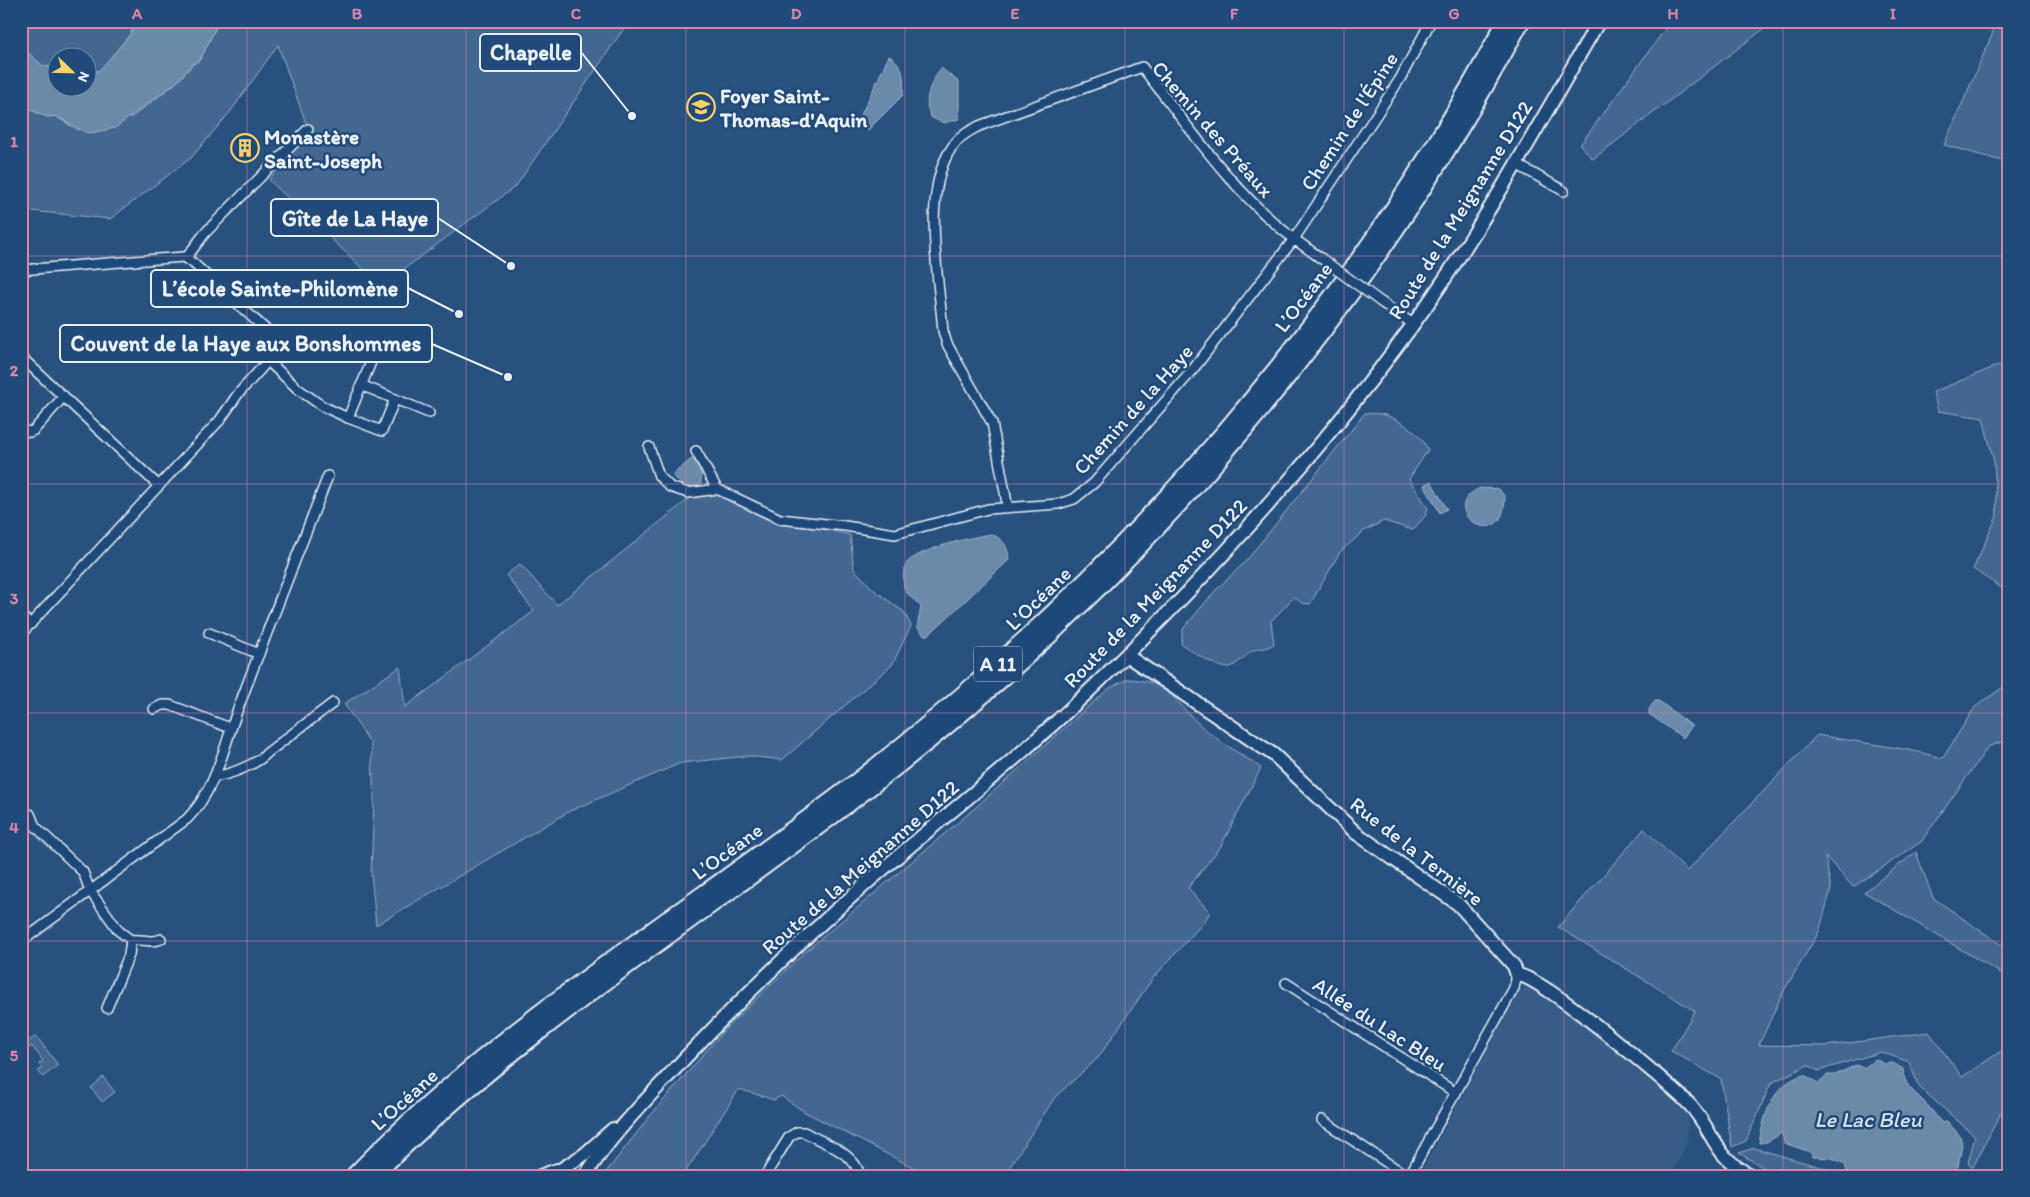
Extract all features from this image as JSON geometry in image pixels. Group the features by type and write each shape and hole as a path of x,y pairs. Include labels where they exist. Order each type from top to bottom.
{"highway":[{"name":"L’Océane","path":"354,1176 426,1107 500,1044 605,965 809,818 916,734 1014,650 1103,564 1216,441 1310,325 1401,196 1457,108 1506,21"},
{"name":"L’Océane","path":"373,1176 443,1109 517,1047 794,845 898,766 998,682 1121,564 1240,433 1349,295 1436,165 1521,21"}],"street":[{"name":"Chemin de l'Épine","path":"1294,239 1400,79 1431,21"},
{"name":"Route de la Meignanne D122","path":"639,1107 723,1017 782,959 862,888 1020,754 1126,655 1213,565 1297,472 1413,324 1488,213 1599,21"},
{"name":"Chemin des Préaux","path":"1005,508 1007,503 992,424 947,344 943,331 934,232 936,199 943,165 950,150 964,135 979,126 1142,67 1228,177 1266,218 1294,239"},
{"path":"186,258 205,232 308,129"},
{"path":"1516,164 1564,191"},
{"path":"1294,239 1413,324"},
{"name":"Chemin de la Haye","path":"717,489 780,519 895,534 988,509 1058,504 1074,499 1094,483 1191,372 1294,239"},
{"path":"21,270 175,257 186,258 274,337 278,345 276,352 238,394 220,420 21,634"},
{"path":"348,418 371,362 371,348"},
{"path":"21,357 159,486"},
{"path":"268,361 298,389 322,406 382,431 395,399"},
{"path":"361,385 430,413"},
{"path":"21,430 30,432 34,430 64,396"},
{"path":"649,447 659,476 670,488 688,493 717,489 696,451"},
{"path":"21,942 187,819 200,806 215,776 230,728 328,476"},
{"path":"21,616 31,624"},
{"path":"209,633 259,654"},
{"name":"Rue de la Ternière","path":"1126,655 1274,755 1356,833 1458,904 1514,966 1517,975"},
{"path":"215,776 225,776 261,761 267,754 333,703"},
{"path":"154,709 162,705 170,705 230,728"},
{"path":"30,814 35,826 83,872 90,891 119,931 131,940 140,938 154,942 160,939"},
{"path":"108,1008 129,954 131,940"},
{"path":"1322,1120 1408,1176 1514,988 1517,975 1522,975 1534,981 1594,1023 1690,1106 1718,1150 1729,1162 1752,1176"},
{"name":"Allée du Lac Bleu","path":"1286,983 1456,1093"},
{"path":"540,1176 548,1171 560,1170 585,1154 639,1107"},
{"path":"585,1176 639,1107"},
{"path":"765,1176 790,1137 797,1132 804,1132 853,1160 859,1168 860,1176"},
{"path":"560,1170 572,1176"}],"shaded area":[{"path":"21,21 138,21 128,37 99,71 98,48 48,48 48,67 43,66 21,47"},
{"path":"219,21 629,21 516,186 381,286 269,180 308,129 278,45 231,111 191,158 110,219 21,210 21,100 31,110 47,117 55,116 78,130 132,117 177,82 193,64 200,60"},
{"path":"1671,21 1774,21 1593,159 1580,145"},
{"path":"1994,21 2009,21 2009,163 1944,145 1992,35"},
{"path":"2009,361 2009,593 1973,569 1997,516 1994,462 1983,418 1938,411 1933,392"},
{"path":"1365,413 1383,414 1397,420 1416,434 1425,444 1428,450 1409,479 1428,508 1425,516 1413,530 1384,521 1364,531 1340,552 1310,604 1302,603 1294,597 1271,621 1274,644 1271,646 1252,651 1236,664 1225,667 1212,663 1181,644 1183,629 1215,591 1245,562"},
{"path":"717,489 780,519 850,535 854,569 873,589 904,612 911,626 892,665 782,760 748,756 681,763 570,811 376,925 371,873 374,798 371,744 344,704 400,667 405,707 534,611 506,575 520,564 557,605 691,497"},
{"path":"1127,679 1152,683 1168,692 1212,735 1261,768 1221,846 1188,888 1210,912 1204,922 1153,978 1098,1058 1055,1097 1004,1176 930,1176 805,1112 781,1096 774,1100 739,1089 683,1176 603,1176 650,1116 726,1028 805,952 976,807 1108,689"},
{"path":"2009,683 2009,739 1988,747 1921,842 1853,887 1825,856 1831,889 1819,932 1782,994 1759,1045 1826,1046 1929,1032 1962,1077 2009,1046 2009,1097 1973,1167 1968,1163 1975,1136 1919,1087 1909,1062 1881,1052 1818,1071 1808,1065 1771,1083 1746,1141 1732,1147 1721,1079 1671,1051 1695,1011 1558,927 1644,829 1687,871 1817,735 1909,750 1943,758 1975,707"},
{"path":"1916,852 1933,898 2009,950 2009,978 1864,892"},
{"path":"1531,985 1594,1028 1683,1106 1687,1113 1688,1122 1687,1143 1671,1176 1419,1176 1519,991"},
{"path":"36,1036 58,1065 43,1077 38,1071 42,1068 39,1064 43,1061 32,1046 21,1053 21,1046"},
{"path":"103,1077 115,1092 102,1102 91,1088"},
{"path":"1754,1148 1831,1170 1836,1176 1778,1176 1739,1153"}],"water":[{"path":"138,21 219,21 200,60 193,64 177,82 115,128 91,133 85,132 55,116 47,117 31,110 21,100 21,47 43,66 48,67 48,98 98,98 98,71 128,37"},
{"path":"889,56 901,68 903,95 868,130 864,129 859,119"},
{"path":"941,68 959,82 959,119 944,123 932,118 927,105 931,86"},
{"path":"694,457 703,468 701,489 685,487 672,475"},
{"path":"1431,481 1447,509 1440,513 1424,485"},
{"path":"1480,488 1499,489 1505,497 1502,515 1494,524 1484,526 1474,523 1467,516 1464,507 1467,497"},
{"path":"991,534 999,538 1004,544 1008,551 1009,560 934,630 928,635 924,635 917,627 921,607 904,587 904,572 907,563 922,553 933,549"},
{"path":"1655,701 1659,701 1692,726 1683,738 1649,714 1649,709"},
{"name":"Le Lac Bleu","path":"1876,1059 1884,1064 1893,1063 1903,1069 1905,1079 1912,1090 1941,1122 1947,1121 1960,1136 1962,1145 1958,1167 1949,1176 1848,1176 1845,1164 1832,1158 1813,1157 1810,1152 1784,1143 1782,1133 1767,1142 1759,1143 1767,1111 1772,1101 1777,1092 1793,1079 1804,1075 1818,1083 1827,1075 1835,1075 1856,1065 1864,1068"}],"place":[{"name":"Foyer Saint- Thomas-d'Aquin","path":"701,107"},
{"name":"Chapelle","path":"632,116"},
{"name":"Monastère Saint-Joseph","path":"245,148"},
{"name":"Gîte de La Haye","path":"511,266"},
{"name":"L’école Sainte-Philomène","path":"459,314"},
{"name":"Couvent de la Haye aux Bonshommes","path":"508,377"}]}
